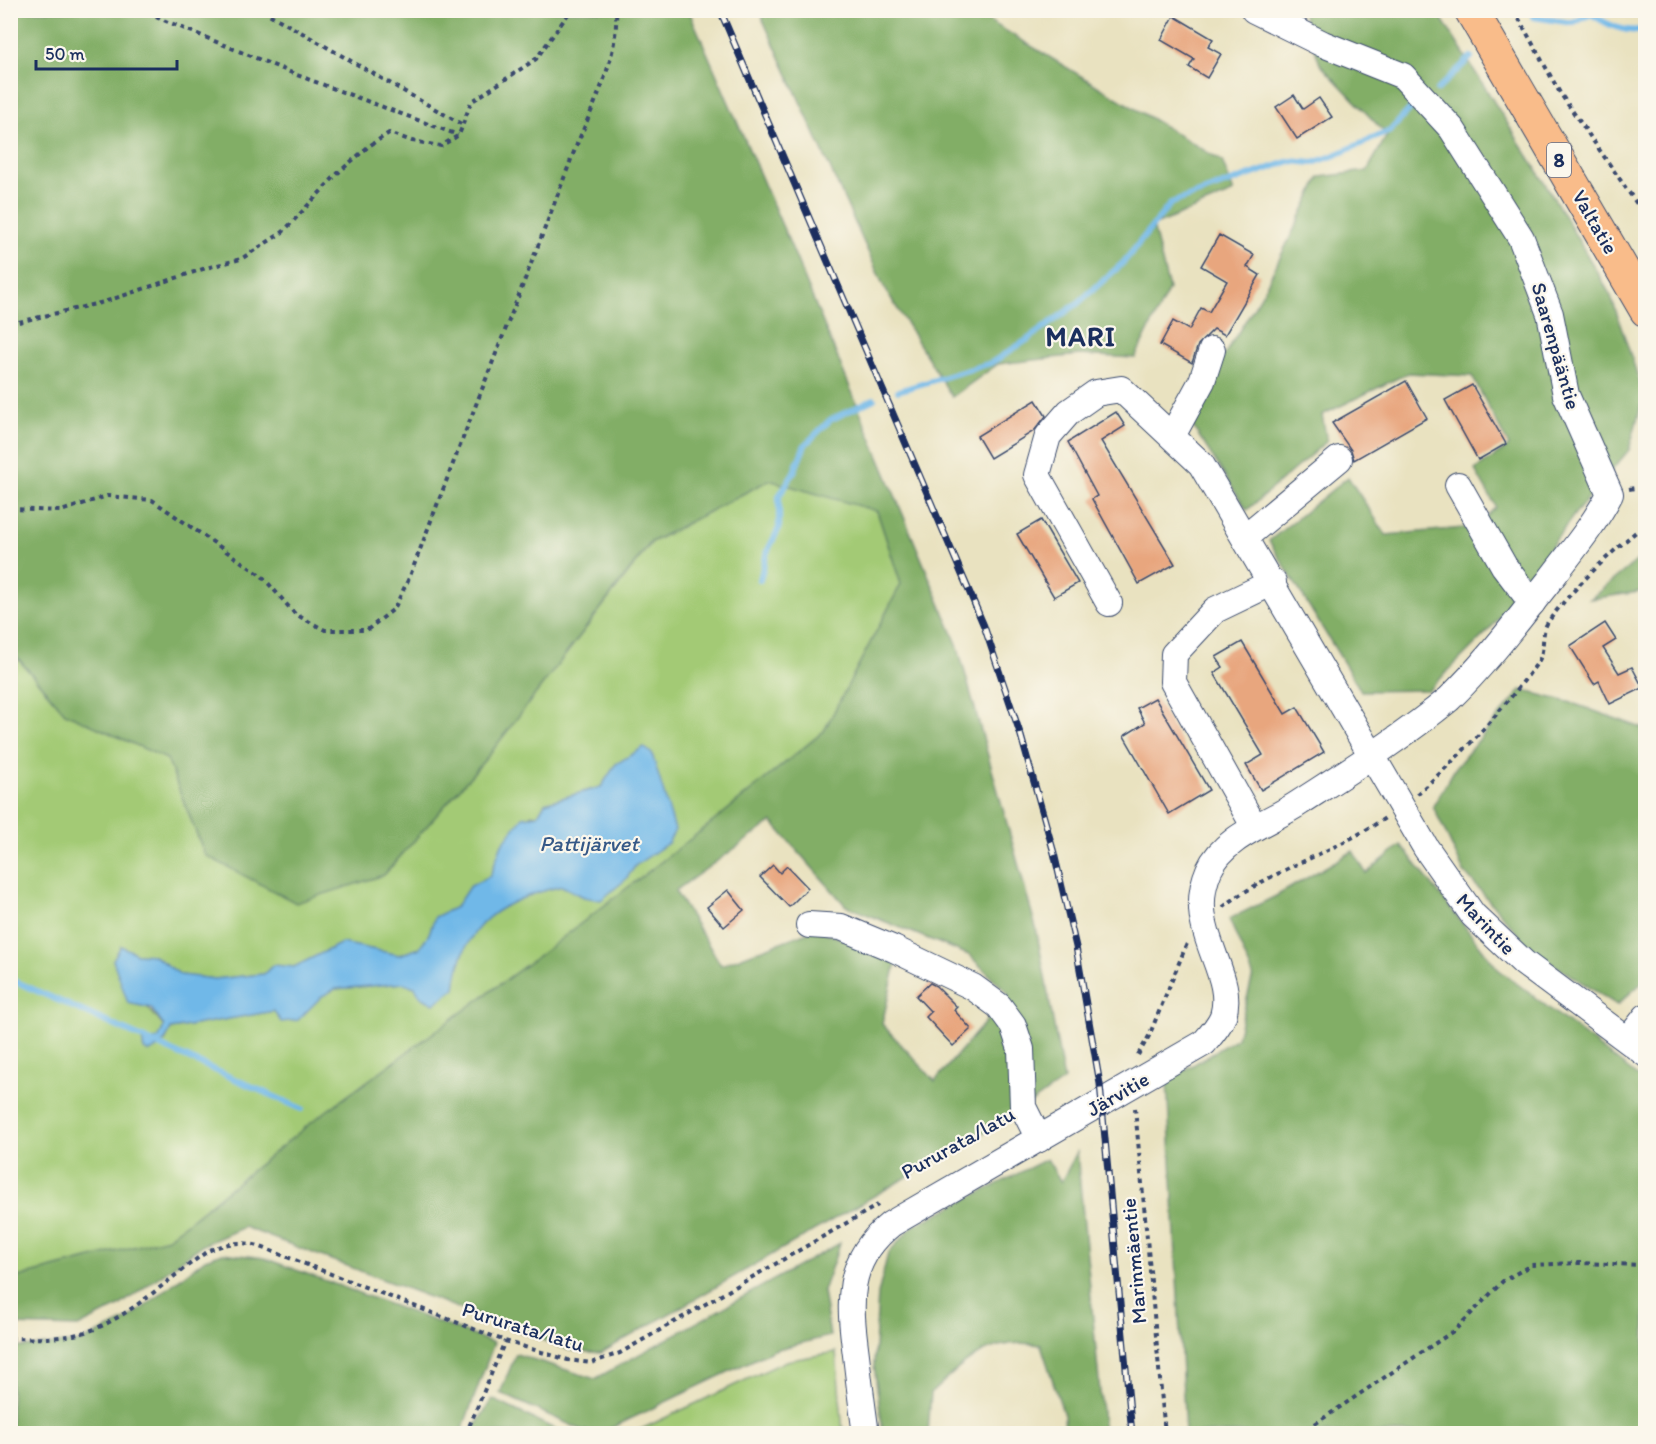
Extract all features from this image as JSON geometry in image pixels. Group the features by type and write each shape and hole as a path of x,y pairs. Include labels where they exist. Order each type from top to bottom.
{"highway":[{"name":"Valtatie","path":"1471,10 1646,310"}],"street":[{"name":"Saarenpääntie","path":"1254,10 1323,44 1403,76 1452,129 1521,238 1550,314 1566,395 1610,494 1599,515 1532,603 1467,681 1449,699 1372,754"},
{"path":"1172,436 1202,381 1212,350"},
{"name":"Marintie","path":"1109,603 1037,474 1048,436 1069,412 1096,393 1121,389 1201,464 1273,582 1448,883 1482,923 1524,963 1637,1047"},
{"path":"1245,537 1339,459"},
{"path":"1458,485 1504,566 1532,603"},
{"path":"1254,826 1173,682 1174,654 1215,610 1273,582"},
{"name":"Järvitie","path":"866,1434 850,1305 851,1287 864,1253 878,1234 891,1224 1204,1043 1222,1017 1223,985 1203,925 1203,888 1209,868 1223,852 1254,826 1296,805 1372,754"},
{"path":"809,925 842,927 894,949 973,987 999,1006 1013,1025 1021,1049 1023,1107 1040,1139"},
{"path":"1637,1047 1646,1017"}],"path":[{"path":"139,10 297,75 459,135"},
{"path":"262,10 463,125"},
{"path":"10,324 104,302 241,259 283,232 338,173 369,146 389,133 412,141 441,146 459,135 471,102 536,59 571,10"},
{"path":"10,509 61,511 107,496 152,500 262,576 295,614 325,630 366,630 394,609 410,576 509,326 584,123 614,58 616,10"},
{"path":"1514,10 1560,93 1646,217"},
{"path":"1136,1057 1149,1036 1182,951 1203,925 1254,886 1361,835 1402,806 1460,754 1539,659 1549,621 1593,573 1646,524"},
{"name":"Marinmäentie","path":"1133,1086 1166,1434"},
{"name":"Pururata/latu","path":"10,1338 69,1335 96,1328 123,1314 208,1251 219,1246 240,1242 261,1247 505,1341 578,1362 609,1359 695,1312 887,1200"},
{"path":"1300,1434 1455,1330 1503,1281 1531,1265 1577,1263 1646,1265"},
{"path":"466,1434 505,1341"}],"green space":[{"path":"10,11 689,11 791,246 957,644 1036,928 1064,1080 1008,1119 601,1353 569,1350 244,1227 201,1246 119,1306 78,1327 11,1325 11,1279 168,1238 317,1118 544,952 714,821 824,731 901,584 877,511 769,480 651,542 489,755 384,875 296,903 205,855 167,759 65,713 11,650","holes":["772,822 846,906 969,955 1009,994 935,1081 882,1024 897,959 815,929 721,965 675,891"]},
{"path":"759,11 973,11 1222,161 1234,192 1153,226 1169,289 1135,358 1079,355 998,364 952,397 884,287"},
{"path":"1302,11 1437,11 1548,188 1611,296 1644,395 1629,450 1574,515 1491,628 1429,690 1361,691 1269,541 1348,477 1386,535 1475,527 1496,507 1475,470 1509,446 1472,376 1408,373 1322,415 1327,441 1247,510 1186,416 1261,296 1320,177 1367,171 1387,135 1320,64"},
{"path":"769,480 877,511 901,584 824,731 714,821 544,952 317,1118 168,1238 11,1279 10,650 65,713 167,759 205,855 384,875 489,755 652,542","holes":["652,754 668,843 636,865 625,880 584,897 562,886 540,892 504,907 476,930 466,946 459,965 455,988 421,997 415,987 404,983 335,989 322,996 298,1020 274,1011 171,1029 165,1042 144,1050 142,1039 148,1043 159,1038 164,1027 119,973 113,960 121,946 137,954 153,955 181,975 215,979 264,974 273,965 294,967 342,943 399,955 420,948 429,934 435,917 456,907 469,887 490,876 502,844 531,814 538,815 545,803 601,787 616,764"]},
{"path":"1645,554 1645,591 1590,599"},
{"path":"1521,690 1572,703 1645,729 1645,980 1617,1005 1534,952 1464,872 1433,806 1456,767"},
{"path":"1401,845 1498,969 1645,1082 1645,1433 1185,1433 1167,1081 1237,1038 1253,975 1229,919 1276,896 1353,851 1366,873"},
{"path":"1077,1152 1104,1433 1065,1433 1064,1415 1041,1345 1023,1343 993,1348 967,1361 931,1393 928,1433 883,1433 874,1365 878,1294 888,1253 913,1226 1047,1159 1061,1182"},
{"path":"840,1243 823,1291 830,1336 774,1350 605,1431 584,1431 500,1393 516,1354 595,1379"},
{"path":"223,1253 264,1258 494,1343 461,1433 11,1433 11,1348 80,1342 130,1318 205,1259"},
{"path":"836,1352 843,1433 633,1433 786,1361"},
{"path":"492,1399 563,1433 471,1433"}],"water":[{"name":"Pattijärvet","path":"644,747 652,754 675,830 668,843 636,865 625,880 601,900 584,897 562,886 540,892 504,907 476,930 466,946 459,965 455,988 434,1004 421,997 415,987 404,983 335,989 322,996 298,1020 281,1022 274,1011 171,1029 157,1048 150,1052 144,1050 142,1039 148,1043 159,1038 164,1026 151,1008 128,1003 113,960 121,946 137,954 153,955 181,975 215,979 264,974 273,965 294,967 342,943 399,955 420,948 429,934 435,917 456,907 469,887 490,876 502,844 523,817 538,815 545,803 601,787 616,764"}],"building":[{"path":"1174,16 1213,39 1208,47 1221,54 1207,78 1189,67 1194,59 1161,40"},
{"path":"1294,95 1303,109 1319,98 1332,117 1297,139 1276,107"},
{"path":"1219,235 1254,255 1247,267 1260,275 1225,335 1214,329 1198,345 1192,363 1160,345 1173,321 1189,330 1201,308 1209,312 1227,281 1201,266"},
{"path":"1406,381 1427,418 1354,460 1351,450 1332,423"},
{"path":"1472,385 1506,444 1478,460 1445,400"},
{"path":"1036,400 1046,416 1034,431 990,458 977,436"},
{"path":"1116,412 1125,426 1101,441 1175,564 1139,584 1092,499 1097,496 1068,442"},
{"path":"1041,520 1078,583 1054,597 1017,534"},
{"path":"1605,623 1616,640 1603,648 1619,673 1632,667 1643,688 1610,704 1599,681 1594,684 1570,646"},
{"path":"1242,642 1285,714 1297,707 1324,752 1261,790 1246,765 1263,755 1214,673 1223,667 1216,657"},
{"path":"1155,698 1209,790 1169,814 1124,736 1145,723 1137,708"},
{"path":"773,865 780,873 787,866 808,888 789,907 760,877"},
{"path":"728,890 744,910 724,927 707,907"},
{"path":"930,983 957,1007 954,1010 971,1029 953,1046 926,1017 931,1012 916,996"}],"waterway":[{"path":"1533,17 1573,23 1591,14 1617,28 1646,29"},
{"path":"1437,90 1471,57"},
{"path":"898,391 991,363 1027,340 1078,303 1123,263 1171,203 1290,161 1313,163 1333,156 1390,131 1411,108"},
{"path":"760,580 767,552 779,528 779,496 794,472 805,445 830,420 874,399"},
{"path":"10,979 302,1109"}],"railway":[{"path":"720,10 984,626 1021,736 1054,853 1076,947 1100,1084 1132,1434"}],"district":[{"name":"MARI","path":"1081,337"}]}
